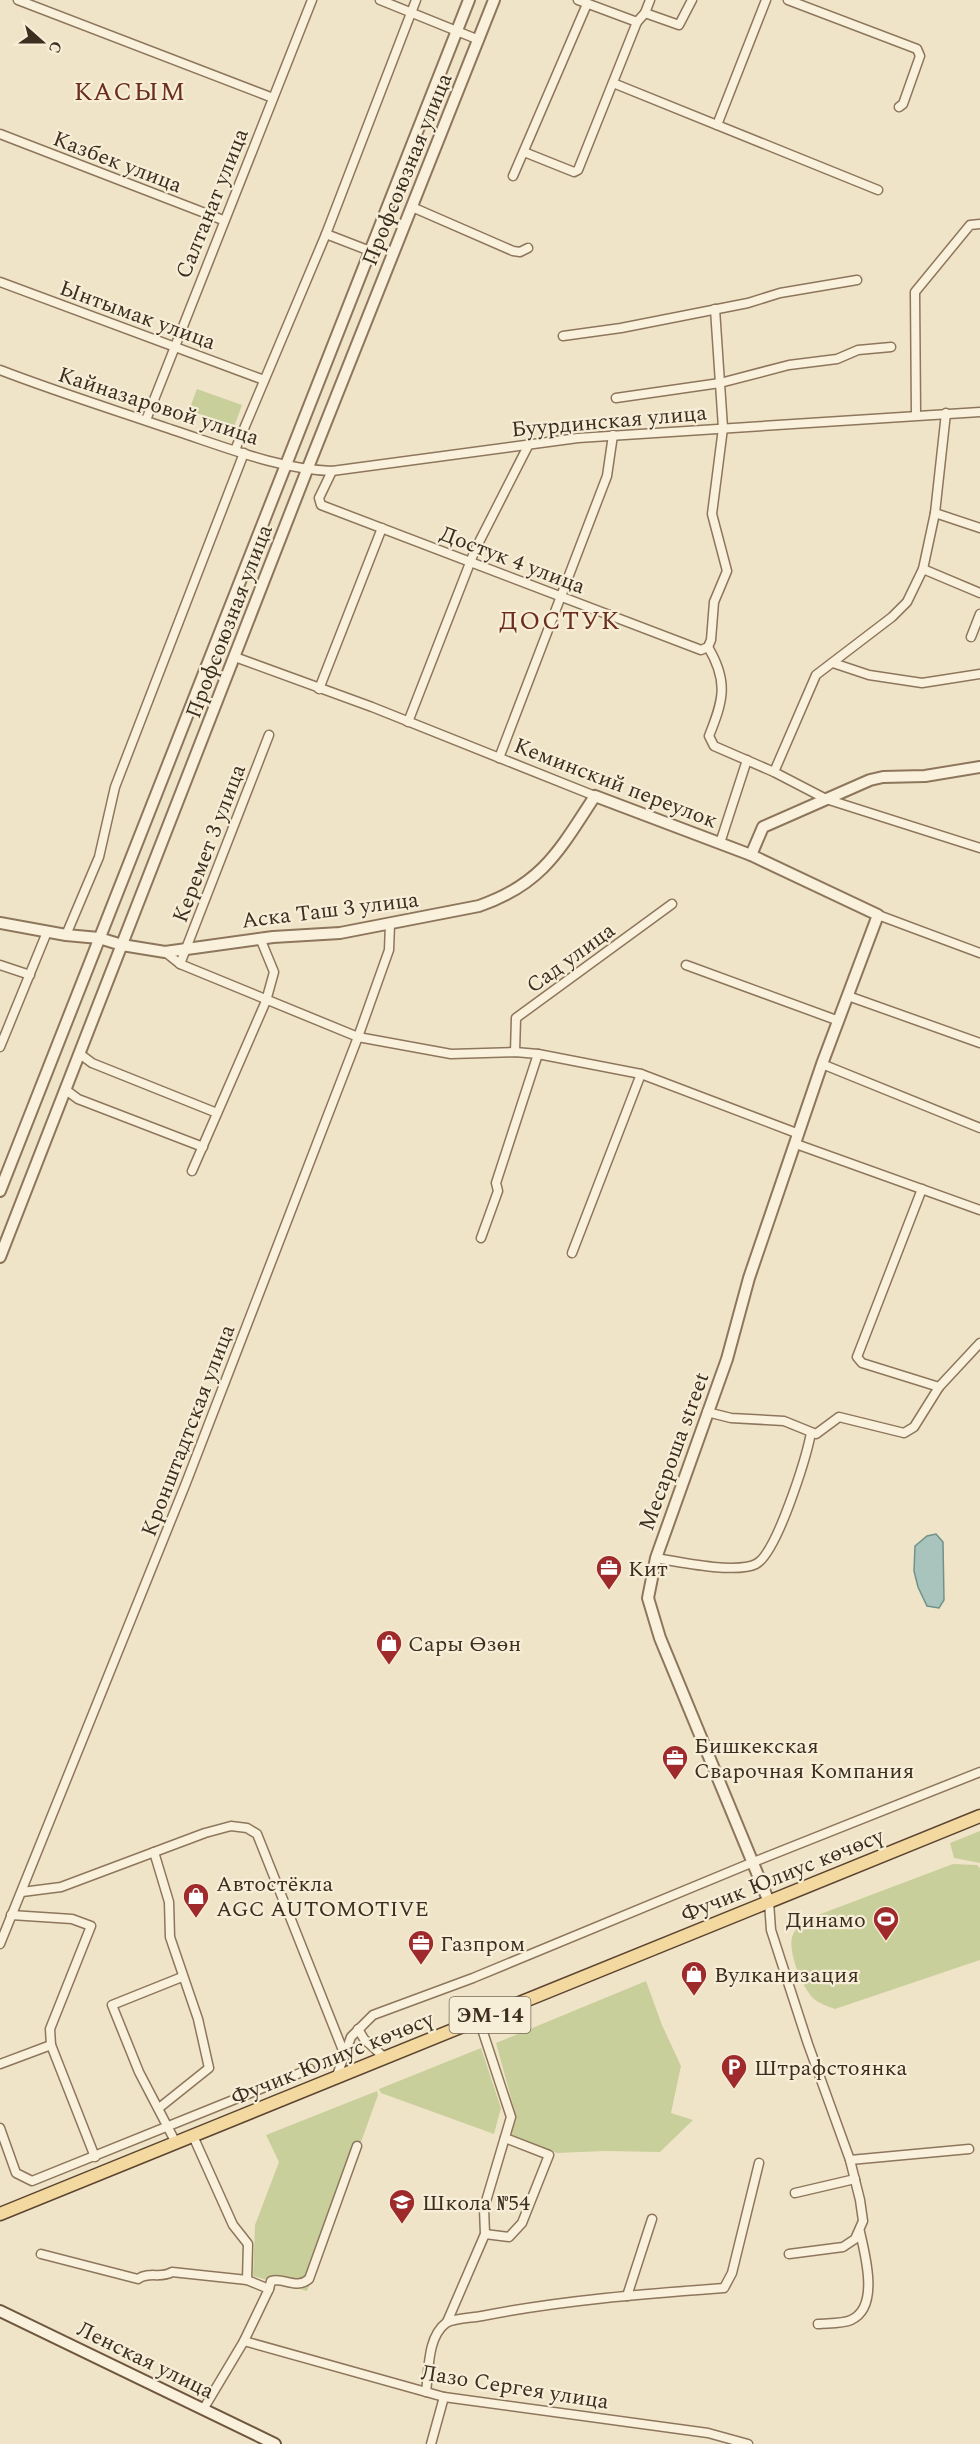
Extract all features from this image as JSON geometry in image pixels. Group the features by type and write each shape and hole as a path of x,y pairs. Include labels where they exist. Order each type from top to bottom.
{"main road":[{"name":"Фучик Юлиус көчөсү","path":"0,2214 980,1816"}],"street":[{"path":"18,0 273,98"},
{"name":"Салтанат улица","path":"146,420 223,220 312,0"},
{"path":"380,0 479,40"},
{"path":"66,935 99,856 115,787 240,452 264,380 326,234 416,0"},
{"name":"Профсоюзная улица","path":"0,1191 470,0"},
{"name":"Профсоюзная улица","path":"0,1257 307,470 494,0"},
{"path":"578,0 637,22"},
{"path":"524,152 574,172 578,170 637,22 645,13 650,0"},
{"path":"645,13 679,25 692,0"},
{"path":"717,125 766,0"},
{"path":"788,0 917,49 920,56 903,104 899,108"},
{"path":"513,176 587,4"},
{"path":"613,83 878,190"},
{"name":"Казбек улица","path":"0,135 223,220"},
{"path":"412,207 513,251 520,252 528,248"},
{"path":"916,415 915,292 970,225 980,224"},
{"path":"326,234 370,251"},
{"path":"563,336 621,328 748,303 780,293 857,280"},
{"name":"Ынтымак улица","path":"0,282 264,380"},
{"path":"715,309 723,428 712,514 727,571 714,602 711,640 708,647 721,674 723,701 709,736 710,741 714,746 774,772 826,799 980,848"},
{"path":"616,398 720,383 789,365 837,359 858,350 891,347"},
{"name":"Кайназаровой улица","path":"0,370 68,396 240,452 307,470"},
{"name":"Буурдинская улица","path":"307,470 332,471 613,435 980,412"},
{"path":"774,772 816,675 907,602 923,569 935,513 946,413"},
{"path":"499,758 607,476 613,435"},
{"path":"408,722 471,562 529,444"},
{"name":"Достук 4 улица","path":"332,471 319,498 321,505 700,650 708,647"},
{"path":"935,513 980,528"},
{"path":"319,689 381,528"},
{"path":"923,569 980,592"},
{"path":"971,637 980,614"},
{"name":"Кеминский переулок","path":"235,657 751,855 878,915 980,953"},
{"path":"833,663 869,675 922,683 980,674"},
{"name":"Керемет 3 улица","path":"180,964 268,735"},
{"path":"720,843 747,760"},
{"path":"751,855 763,827 870,780 883,777 925,777 980,767"},
{"name":"Аска Таш 3 улица","path":"0,923 66,935 99,938 122,945 165,952 260,938 340,933 479,906 500,899 527,882 552,861 595,796"},
{"name":"Сад улица","path":"514,1052 516,1018 672,904"},
{"name":"Месароша street","path":"818,2324 850,2320 859,2315 866,2300 870,2275 860,2232 863,2221 855,2180 771,1930 769,1902 660,1638 648,1598 656,1558 727,1359 749,1278 822,1064 878,915"},
{"name":"Кронштадтская улица","path":"0,1944 182,1494 358,1037 389,950 390,924"},
{"path":"0,1047 47,932"},
{"path":"192,1171 266,1001 274,972 260,938"},
{"path":"165,952 180,964 358,1037 451,1053 538,1054 641,1074 797,1139 980,1210"},
{"path":"0,965 30,975"},
{"path":"686,965 839,1021"},
{"path":"848,996 980,1043"},
{"path":"80,1054 92,1063 217,1113"},
{"path":"481,1238 498,1191 496,1182 538,1054"},
{"path":"822,1064 980,1128"},
{"path":"572,1253 641,1074"},
{"path":"66,1090 78,1099 203,1147"},
{"path":"922,1189 857,1357 862,1363 939,1387"},
{"path":"707,1412 731,1418 784,1422 811,1433 821,1431 839,1418 904,1433 914,1427 939,1387 980,1343"},
{"path":"656,1558 703,1566 746,1567 758,1563 771,1548 803,1468 811,1433"},
{"path":"336,2078 344,2052 358,2029 373,2015 472,1978 980,1772"},
{"path":"22,1892 61,1887 205,1833 231,1826 247,1828 257,1834 344,2052"},
{"path":"154,1852 169,1902 170,1937 198,2019 209,2068 159,2108"},
{"path":"11,1915 72,1919 91,1926 50,2030 51,2045 95,2157"},
{"path":"176,2143 139,2072 112,2005 182,1977"},
{"path":"426,2392 436,2335 447,2322 485,2234 484,2208 511,2117 479,2020"},
{"path":"358,2029 364,2039 385,2058"},
{"path":"0,2064 51,2045"},
{"path":"0,2128 16,2173 32,2181 310,2069"},
{"path":"193,2136 233,2225 248,2244 247,2280"},
{"path":"485,2234 509,2238 522,2223 549,2155 505,2138"},
{"path":"204,2408 244,2341 271,2281 275,2279 294,2285 309,2279 357,2146"},
{"path":"850,2160 969,2149"},
{"path":"447,2322 513,2309 724,2288 732,2273 759,2163"},
{"path":"795,2193 855,2180"},
{"path":"627,2296 652,2219"},
{"path":"789,2254 843,2247 855,2239 860,2232"},
{"path":"41,2254 138,2279 144,2274 167,2275 172,2272 247,2280 269,2289"},
{"name":"Ленская улица","path":"0,2311 275,2444"},
{"name":"Лазо Сергея улица","path":"244,2341 444,2397 708,2433 748,2444"},
{"path":"431,2444 444,2397"}],"green space":[{"path":"197,389 242,405 234,427 189,410"},
{"path":"980,1831 980,1863 954,1858 950,1843"},
{"name":"Динамо","path":"953,1864 977,1865 980,1868 980,1960 835,2009 821,2004 809,1994 794,1960 791,1944 792,1937 802,1921"},
{"path":"646,1981 662,2025 681,2066 671,2113 693,2120 660,2152 557,2153 510,2135 516,2116 496,2043"},
{"path":"481,2048 501,2108 494,2134 381,2093 379,2089"},
{"path":"377,2091 378,2095 307,2291 253,2276 255,2225 279,2162 266,2135"}],"water":[{"path":"936,1534 943,1542 944,1600 939,1608 927,1606 918,1587 914,1571 915,1546 927,1536"}],"place":[{"name":"Кит","path":"609,1591"},
{"name":"Сары Өзөн","path":"389,1666"},
{"name":"Бишкекская Сварочная Компания","path":"675,1781"},
{"name":"Автостёкла AGC AUTOMOTIVE","path":"196,1919"},
{"name":"Динамо","path":"886,1942"},
{"name":"Газпром","path":"421,1966"},
{"name":"Вулканизация","path":"694,1997"},
{"name":"Штрафстоянка","path":"734,2090"},
{"name":"Школа №54","path":"402,2225"}],"district":[{"name":"КАСЫМ","path":"130,91"},
{"name":"ДОСТУК","path":"560,620"}]}
